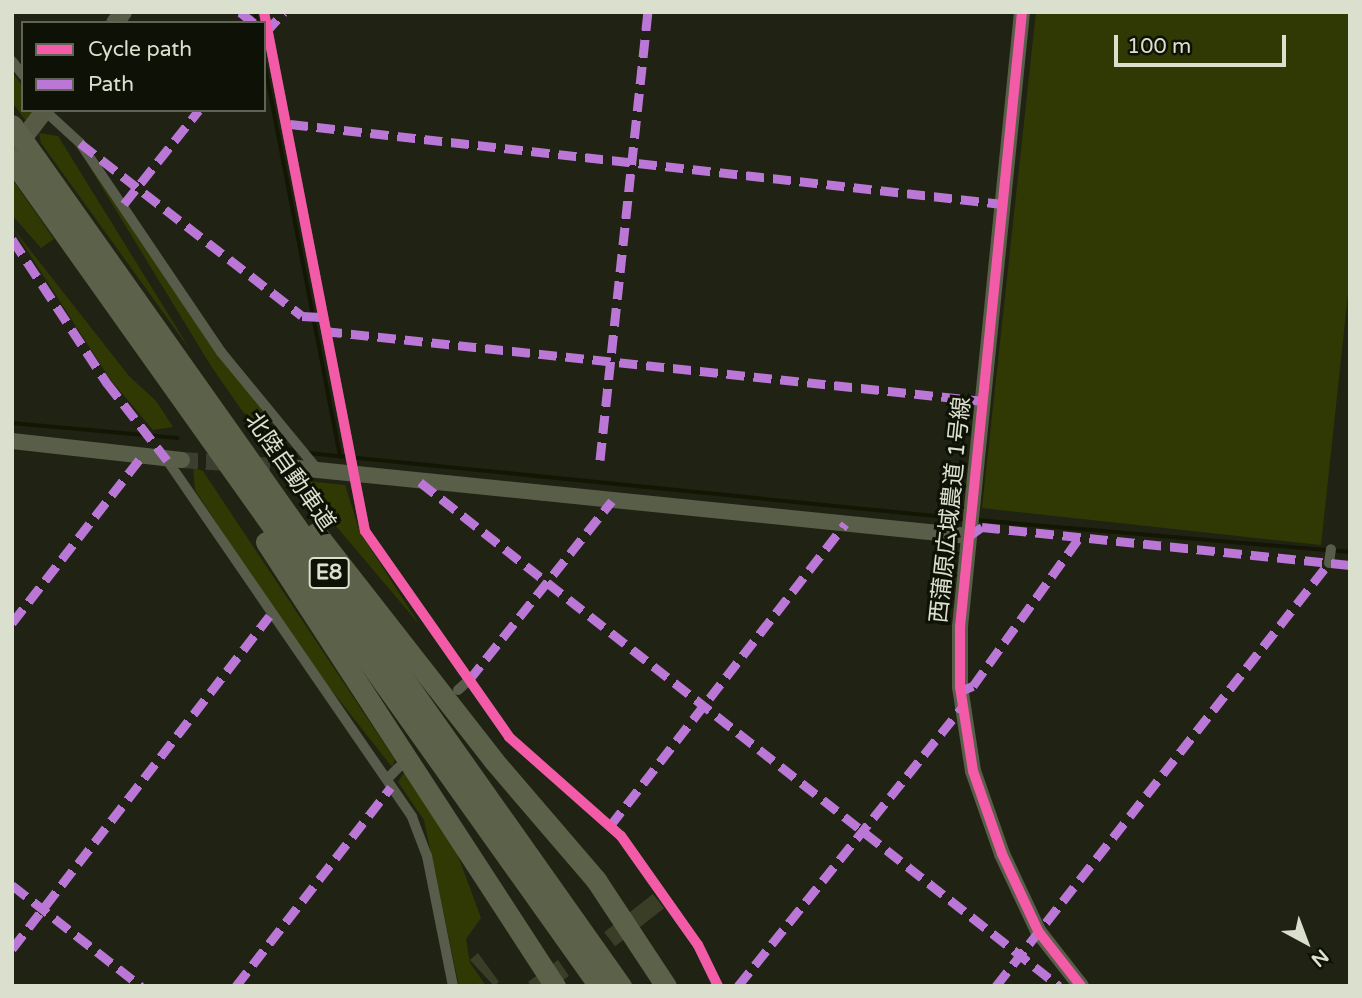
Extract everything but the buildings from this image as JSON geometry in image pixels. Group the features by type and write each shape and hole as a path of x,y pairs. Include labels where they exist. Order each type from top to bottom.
{"highway":[{"name":"北陸自動車道","path":"12,125 21,162 83,260 599,986"},
{"name":"北陸自動車道","path":"21,162 212,407 621,986"},
{"path":"83,260 555,986"},
{"path":"212,407 596,880 666,986"}],"main road":[{"path":"21,162 43,112"}],"street":[{"name":"西蒲原広域農道 1号線","path":"1022,12 969,536 960,687 973,771 1002,854 1038,931 1081,986"},
{"path":"266,22 352,471 370,541 524,752 621,836 698,945 718,986"},
{"path":"46,112 80,143 221,352 318,470"},
{"path":"12,441 174,460 331,707 387,779 421,837 453,986"},
{"path":"288,467 352,471 969,536"},
{"path":"458,690 469,680"},
{"path":"387,779 399,767"}],"green space":[{"path":"1036,12 1350,12 1350,275 1321,545 982,508"},
{"path":"12,72 21,84 21,112 33,112 26,121 12,102"},
{"path":"39,133 58,136 191,351 41,143"},
{"path":"86,161 269,419 274,437 243,412 211,366"},
{"path":"12,179 54,239 41,248 12,215"},
{"path":"12,227 129,376 156,401 173,427 153,430 110,379"},
{"path":"193,467 203,471 395,760 392,767 299,649 195,490"},
{"path":"297,480 345,485 360,532 419,624"},
{"path":"405,771 451,837 481,918 466,939 470,963 486,986 459,986 424,820 398,782"}],"waterway":[{"path":"255,12 257,20"},
{"path":"266,69 341,457"},
{"path":"12,423 177,438"},
{"path":"277,447 297,451"},
{"path":"308,453 965,519"},
{"path":"976,520 1350,552"}],"tunnel":[{"path":"182,460 288,467"}],"marked path":[{"path":"240,12 251,21"},
{"path":"266,32 284,12"},
{"path":"600,460 648,12"},
{"path":"124,204 197,112"},
{"path":"290,124 1003,204"},
{"path":"80,143 302,316 321,317"},
{"path":"12,239 107,383 167,460"},
{"path":"324,331 983,401"},
{"path":"12,623 143,455"},
{"path":"420,482 1059,986"},
{"path":"469,680 612,501"},
{"path":"610,826 845,524"},
{"path":"969,536 982,527 1350,565"},
{"path":"961,691 973,686 1081,535"},
{"path":"996,986 1329,563"},
{"path":"12,949 269,616"},
{"path":"738,986 963,706"},
{"path":"236,986 391,787"},
{"path":"12,885 141,986"}],"cycle path":[{"path":"264,12 266,21"},
{"path":"1022,12 960,627 960,687 973,771 1002,854 1038,931 1081,986"},
{"path":"266,22 365,531 509,737 621,836 698,945 718,986"}]}
